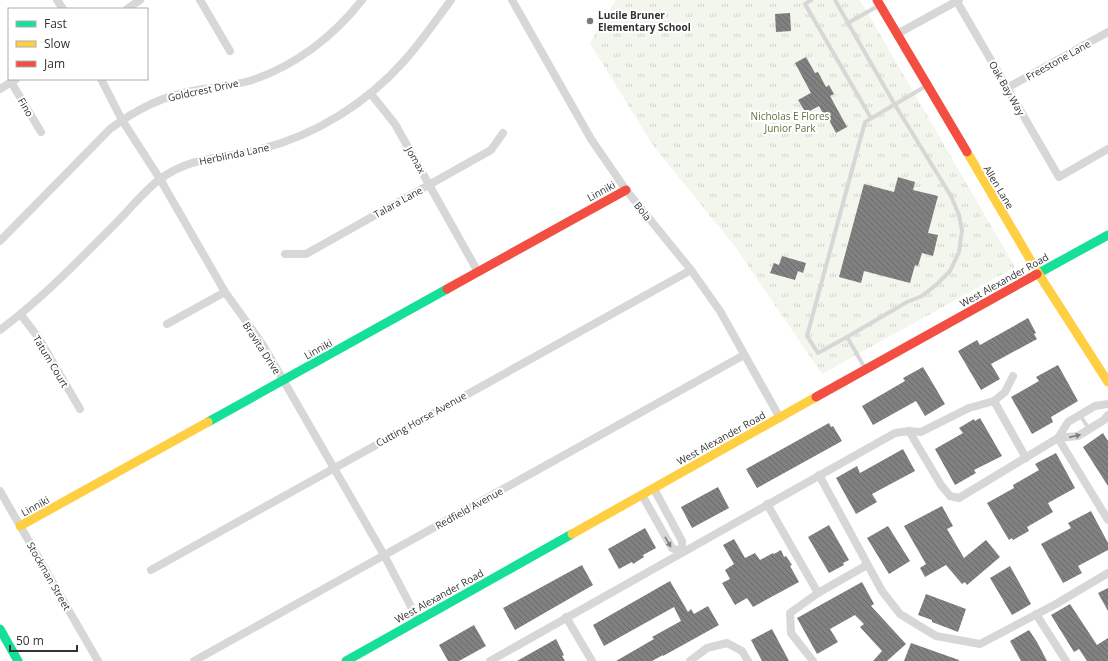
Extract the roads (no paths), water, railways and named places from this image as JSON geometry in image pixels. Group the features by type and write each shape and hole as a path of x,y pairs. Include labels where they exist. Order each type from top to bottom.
{"main road":[{"name":"Allen Lane","path":"879,2 1038,273 1108,382"},
{"name":"Linniki","path":"20,526 626,190"},
{"name":"West Alexander Road","path":"346,661 1108,235"},
{"path":"0,629 18,661"}],"street":[{"path":"128,8 140,0"},
{"path":"200,0 230,51"},
{"name":"Goldcrest Drive","path":"0,241 110,129 122,120 162,99 191,91 228,86 250,80 281,68 319,44 336,29 362,0"},
{"name":"Herblinda Lane","path":"0,330 21,315 50,289 160,179 185,164 206,158 260,150 298,137 324,125 371,94 405,60 451,0"},
{"name":"Bola","path":"512,0 591,139 626,190 691,270 720,311 780,418"},
{"path":"897,34 957,0"},
{"name":"Oak Bay Way","path":"957,0 1059,177 1108,150"},
{"name":"Freestone Lane","path":"1007,88 1108,32"},
{"name":"Bravita Drive","path":"102,80 122,120 160,179 225,292 263,344 384,556 418,620"},
{"path":"0,89 14,81"},
{"name":"Fino","path":"14,81 41,132"},
{"name":"Jomax","path":"371,94 395,124 478,272"},
{"name":"Talara Lane","path":"285,254 306,254 491,150 503,133"},
{"name":"Cutting Horse Avenue","path":"151,570 691,270"},
{"path":"168,324 225,292"},
{"name":"Tatum Court","path":"21,315 38,338 80,409"},
{"name":"Redfield Avenue","path":"194,661 744,355"},
{"path":"490,661 895,433 909,431 920,432 969,408 994,400 1005,392 1014,376"},
{"path":"994,400 1026,458"},
{"path":"909,431 941,485 950,496 960,498 1058,438 1068,422 1095,406 1108,404"},
{"path":"1058,438 1078,436 1104,420 1108,415"},
{"path":"1058,438 1108,520"},
{"path":"819,475 882,591 900,614 936,636 980,644 1108,573"},
{"path":"654,489 682,541 682,552"},
{"name":"Stockman Street","path":"0,490 98,661"},
{"path":"642,495 672,548 682,552"},
{"path":"767,504 818,593"},
{"path":"813,661 790,633 790,613 818,593 868,565"},
{"path":"1036,614 1066,661"},
{"path":"566,617 592,661"},
{"path":"690,661 707,648 727,642 742,651 748,661"}],"lane":[{"path":"811,0 805,4 871,118"},
{"path":"835,0 895,105 951,196 959,214 962,230 959,252 950,271 936,285 922,296 907,302 818,353 807,336 865,122 871,118 895,105 927,86"},
{"path":"848,23 879,2"},
{"path":"847,337 866,370"},
{"path":"1080,415 1089,429"},
{"path":"659,526 671,519"}],"place":[{"name":"Lucile Bruner Elementary School","path":"590,21"}],"park label":[{"name":"Nicholas E Flores Junior Park","path":"790,122"}]}
